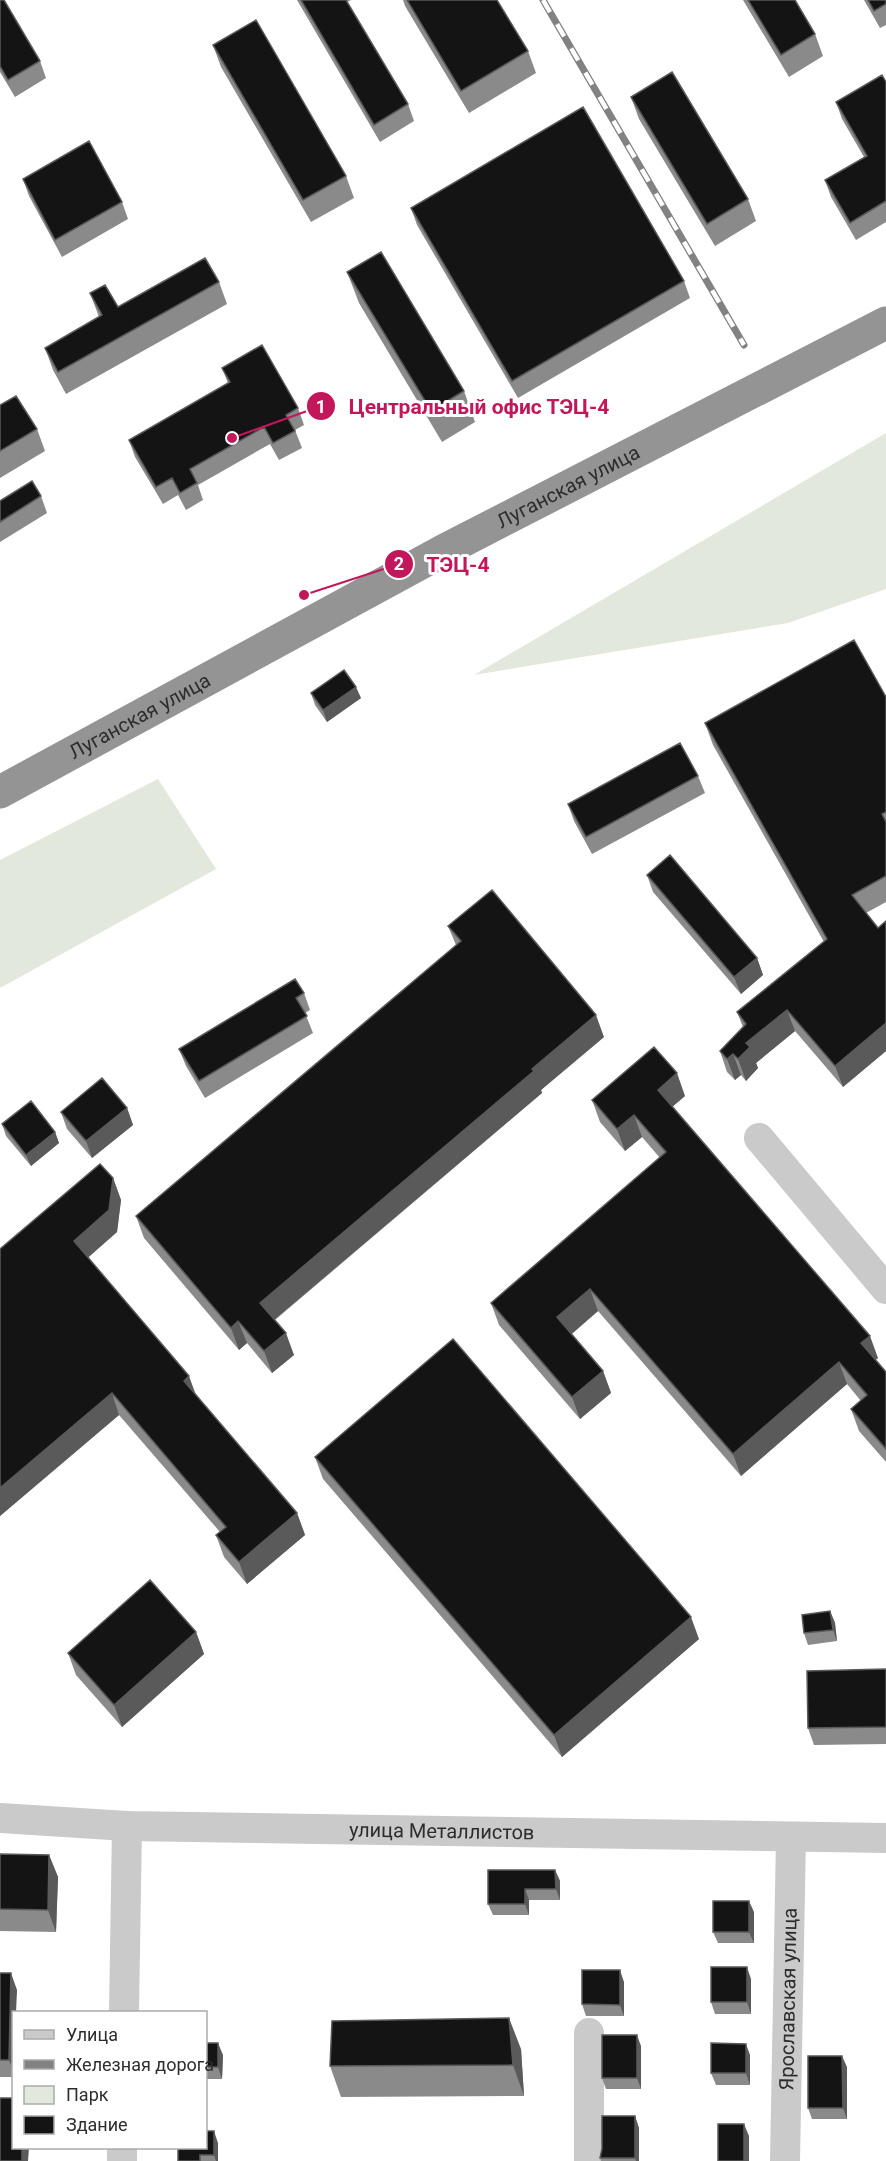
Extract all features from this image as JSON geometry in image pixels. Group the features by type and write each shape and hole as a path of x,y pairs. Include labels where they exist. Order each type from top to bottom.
{"highway":[{"name":"Луганская улица","path":"0,792 442,551 886,323"}],"street":[{"path":"759,1138 886,1289"},
{"name":"улица Металлистов","path":"0,1818 127,1826 886,1838"},
{"path":"124,2011 127,1826"},
{"name":"Ярославская улица","path":"785,2161 791,1837"},
{"path":"589,2033 589,2161"}],"green space":[{"path":"886,433 886,589 788,623 474,675"},
{"path":"158,779 216,869 0,988 0,860"}],"building":[{"path":"0,0 4,0 40,61 8,80 0,66"},
{"path":"301,0 346,0 408,104 374,125"},
{"path":"407,0 497,0 528,51 461,91"},
{"path":"748,0 795,0 815,34 781,55"},
{"path":"868,0 886,0 886,4 874,11"},
{"path":"256,20 346,176 303,200 213,45"},
{"path":"672,72 748,199 707,224 631,97"},
{"path":"882,75 886,82 886,201 850,223 825,180 867,156 836,102"},
{"path":"583,107 684,281 512,381 411,208"},
{"path":"89,141 122,202 55,240 23,179"},
{"path":"381,252 464,391 431,411 347,272"},
{"path":"205,258 219,282 58,372 45,348 102,315 90,293 105,285 118,307"},
{"path":"262,345 298,408 286,415 295,431 273,443 264,427 190,469 197,483 180,493 172,478 156,487 129,440 230,382 222,368"},
{"path":"16,396 37,429 0,451 0,405"},
{"path":"32,481 41,496 0,522 0,501"},
{"path":"854,640 886,697 886,812 882,814 886,822 886,876 852,895 878,928 886,921 886,1023 835,1066 787,1010 746,1043 750,1047 738,1059 733,1054 727,1059 720,1051 746,1024 737,1012 827,939 705,723"},
{"path":"344,670 356,687 323,710 311,693"},
{"path":"680,743 698,776 586,837 568,804"},
{"path":"670,855 757,958 734,977 647,875"},
{"path":"492,890 596,1015 532,1069 534,1071 260,1303 286,1333 264,1351 238,1321 231,1328 136,1216 461,941 448,926"},
{"path":"295,979 304,993 296,998 307,1016 199,1081 179,1049"},
{"path":"654,1047 677,1073 658,1090 870,1336 861,1343 886,1372 886,1449 851,1409 867,1395 839,1362 733,1454 590,1289 557,1317 603,1371 572,1397 491,1303 666,1152 634,1115 617,1129 592,1100"},
{"path":"102,1078 127,1108 86,1141 61,1112"},
{"path":"31,1101 55,1132 26,1155 2,1124"},
{"path":"100,1164 113,1178 109,1210 74,1241 189,1376 184,1381 297,1513 239,1562 216,1535 226,1527 112,1393 0,1488 0,1249"},
{"path":"453,1339 691,1617 554,1735 315,1457"},
{"path":"150,1580 196,1632 114,1705 68,1653"},
{"path":"830,1611 833,1630 804,1633 802,1615"},
{"path":"886,1669 886,1727 808,1728 807,1671"},
{"path":"0,1854 49,1855 48,1910 0,1909"},
{"path":"488,1870 555,1870 556,1889 525,1889 525,1904 488,1904"},
{"path":"713,1901 749,1901 749,1932 713,1932"},
{"path":"711,1967 747,1967 747,2002 711,2002"},
{"path":"582,1970 620,1970 620,2005 582,2004"},
{"path":"0,1973 11,1973 9,2060 0,2060"},
{"path":"509,2018 513,2065 330,2066 332,2021"},
{"path":"602,2035 637,2035 637,2078 602,2078"},
{"path":"207,2043 218,2043 218,2067 207,2067"},
{"path":"711,2043 746,2044 746,2073 711,2073"},
{"path":"808,2056 842,2056 843,2108 808,2108"},
{"path":"0,2098 12,2098 12,2149 22,2149 22,2161 0,2161"},
{"path":"602,2116 635,2116 635,2158 600,2158"},
{"path":"718,2124 744,2124 744,2161 718,2161"},
{"path":"207,2131 214,2131 214,2155 200,2155 200,2161 178,2161 178,2149 207,2149"}],"railway":[{"path":"543,0 744,345"}],"place":[{"name":"Центральный офис ТЭЦ-4","path":"232,438"},
{"name":"ТЭЦ-4","path":"304,595"}]}
